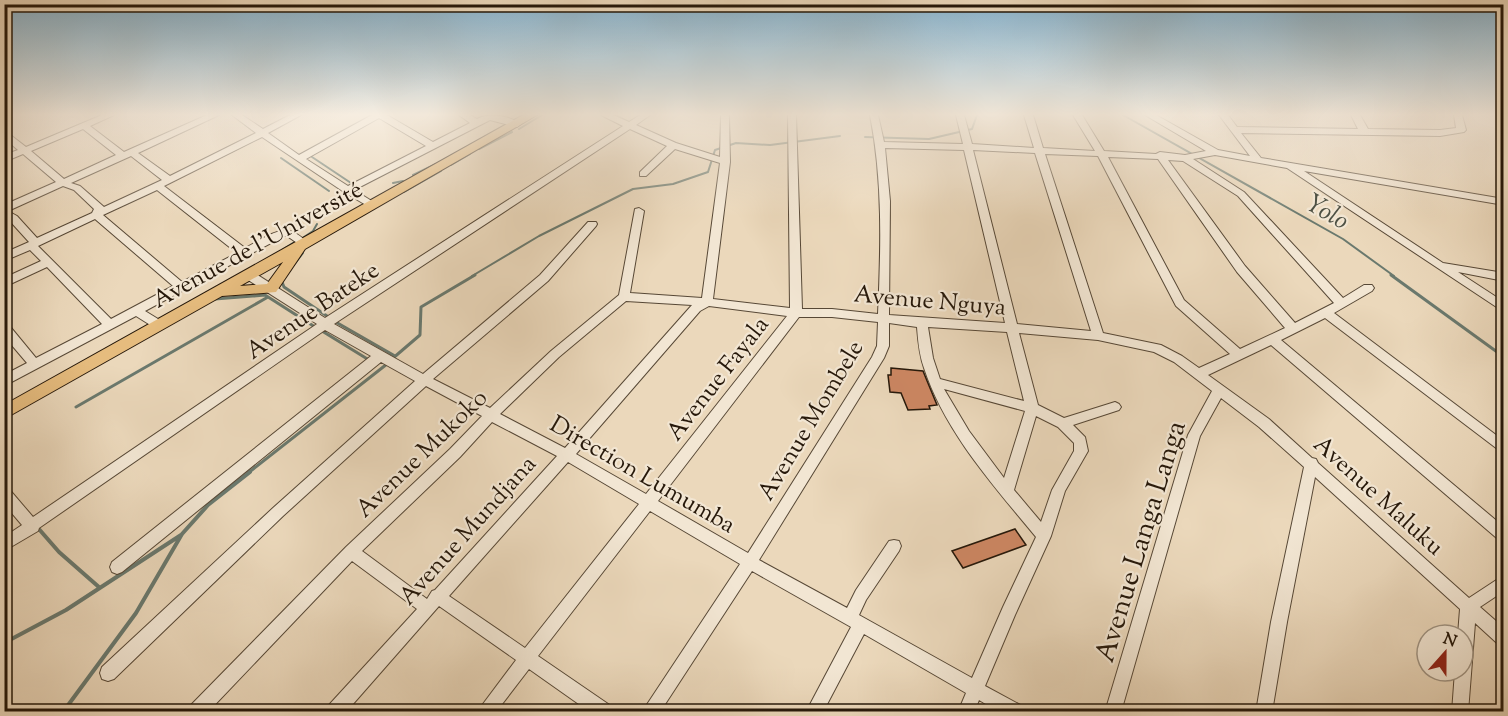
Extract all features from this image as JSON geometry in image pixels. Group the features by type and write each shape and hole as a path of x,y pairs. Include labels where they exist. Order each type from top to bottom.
{"main road":[{"name":"Avenue de l’Université","path":"4,413 474,148"},
{"path":"216,293 271,289 303,244"}],"street":[{"path":"21,148 63,183 77,188 100,209 96,214"},
{"path":"4,159 30,148"},
{"path":"120,148 169,180"},
{"path":"109,324 46,263 13,219 4,211 140,148"},
{"path":"4,258 232,148"},
{"path":"283,148 371,206"},
{"path":"299,159 317,148"},
{"path":"347,190 428,148"},
{"name":"Avenue Bateke","path":"4,545 325,324 595,148"},
{"path":"643,174 669,148"},
{"path":"683,148 716,159"},
{"path":"707,302 716,159 724,148"},
{"name":"Avenue Fayala","path":"485,711 728,403 796,313 793,148"},
{"name":"Avenue Mombele","path":"650,711 750,562 878,358 882,346 886,238 881,148"},
{"path":"968,148 1032,408 1007,490"},
{"path":"1002,148 1194,156 1215,152"},
{"path":"1098,148 1180,303 1239,355"},
{"path":"1209,148 1242,159 1257,159 1503,202"},
{"path":"1249,148 1257,159"},
{"path":"1040,150 1098,336"},
{"path":"1160,155 1241,270 1292,328"},
{"path":"1194,156 1241,194 1342,304"},
{"path":"1288,165 1503,308"},
{"path":"157,185 243,252"},
{"path":"624,297 639,211"},
{"path":"96,214 180,286"},
{"path":"108,673 278,512 544,278 592,224"},
{"path":"4,381 282,232 295,236 303,244"},
{"path":"4,283 46,263"},
{"path":"1437,265 1503,277"},
{"name":"Direction Lumumba","path":"249,274 325,324 385,359 567,454 750,562 1016,711"},
{"path":"1199,374 1326,313 1368,288"},
{"name":"Avenue Nguya","path":"624,297 707,302 796,313 832,313 883,320 1098,336 1157,348 1220,389"},
{"name":"Avenue Mukoko","path":"196,711 351,552 555,354 624,297"},
{"name":"Avenue Mundjana","path":"334,711 696,308 707,302"},
{"path":"135,310 159,325"},
{"path":"1326,313 1503,449"},
{"path":"922,323 929,367 956,422 1044,536"},
{"path":"4,327 35,365"},
{"path":"1272,339 1503,536"},
{"path":"117,567 385,359"},
{"path":"935,382 1032,408 1063,423 1080,441 1081,451 1059,490 1044,536 966,711"},
{"name":"Avenue Maluku","path":"1220,389 1311,463 1503,639"},
{"name":"Avenue Langa Langa","path":"1113,711 1194,435 1220,389"},
{"path":"1063,423 1116,407"},
{"path":"1264,711 1279,622 1311,463"},
{"path":"4,493 33,526"},
{"path":"814,711 856,621 861,595 894,546"},
{"path":"351,552 432,602 528,656 605,711"},
{"path":"1460,711 1468,607 1503,582"}],"building":[{"path":"891,368 923,371 937,405 929,406 930,409 908,410 901,393 890,392 888,375 891,375"},
{"path":"1015,529 1026,545 963,568 952,551"}],"waterway":[{"path":"472,276 539,236 633,189 673,184 708,172 715,150 720,148"},
{"name":"Yolo","path":"1182,148 1343,239 1394,276"},
{"path":"451,165 470,154"},
{"path":"309,155 351,183"},
{"path":"281,158 329,191"},
{"path":"413,175 436,164"},
{"path":"404,192 441,171"},
{"path":"393,183 403,181"},
{"path":"301,239 313,231 317,224"},
{"path":"282,250 296,241"},
{"path":"293,266 303,253"},
{"path":"392,359 420,335 421,307 475,275"},
{"name":"Yolo","path":"1391,275 1504,357"},
{"path":"282,282 284,287 330,318"},
{"path":"215,299 265,295 315,327"},
{"path":"76,407 268,297"},
{"path":"334,321 395,356"},
{"path":"322,331 369,360"},
{"path":"248,473 387,364"},
{"path":"63,712 136,613 182,534 208,505 250,472"},
{"path":"38,528 59,552 100,588"},
{"path":"100,588 181,535"},
{"path":"4,643 66,610 100,588"}]}
